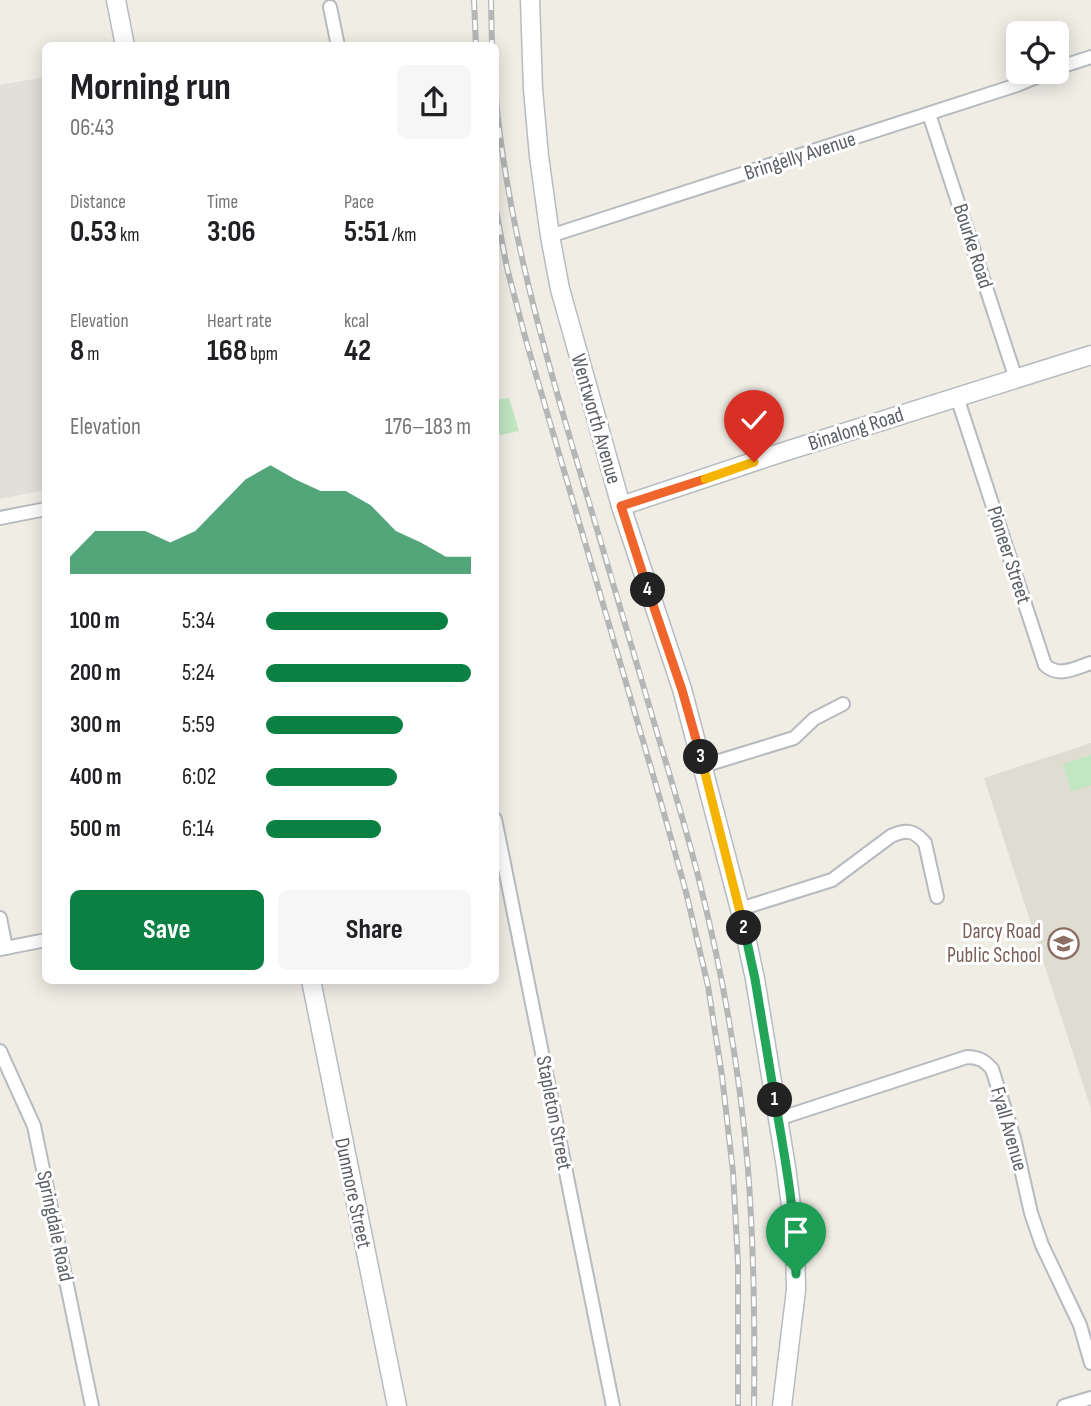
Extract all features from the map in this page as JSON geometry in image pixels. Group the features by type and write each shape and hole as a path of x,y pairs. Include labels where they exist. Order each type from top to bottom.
{"main road":[{"path":"116,0 124,42"},
{"name":"Wentworth Avenue","path":"530,0 533,89 539,156 559,289 621,506 682,690 704,766 755,979 792,1205 796,1256 796,1290 782,1406"},
{"name":"Binalong Road","path":"621,506 1091,355"},
{"name":"Dunmore Street","path":"312,984 397,1406"}],"street":[{"path":"330,7 337,42"},
{"path":"1069,64 1091,57"},
{"name":"Bringelly Avenue","path":"550,236 1019,84"},
{"name":"Bourke Road","path":"929,114 1016,379"},
{"name":"Pioneer Street","path":"957,397 1045,665 1052,671 1059,672 1091,663"},
{"path":"0,518 42,510"},
{"path":"704,766 794,738 814,719 843,704"},
{"path":"740,909 832,880 901,831 912,832 920,836 925,843 937,897"},
{"name":"Stapleton Street","path":"499,840 612,1406"},
{"path":"0,918 3,948 42,941"},
{"name":"Springdale Road","path":"0,1051 34,1126 92,1406"},
{"name":"Fyall Avenue","path":"778,1119 967,1057 985,1061 992,1069 1014,1138 1031,1213 1042,1245 1080,1325 1091,1363"},
{"path":"1065,1406 1091,1398"}],"shaded area":[{"path":"42,78 42,491 0,499 0,85"},
{"name":"Darcy Road Public School","path":"1091,743 1091,1109 984,778"}],"green space":[{"path":"509,398 519,431 499,435 499,399"},
{"path":"1091,755 1091,785 1071,791 1063,764"}],"railway":[{"path":"474,0 476,42"},
{"path":"491,0 492,42"},
{"path":"499,125 506,179 535,313 690,844 724,992 741,1098 748,1169 754,1288 754,1406"},
{"path":"499,226 527,344 660,799 708,986 733,1172 738,1263 738,1406"}],"place":[{"name":"Darcy Road Public School","path":"1064,943"}],"route":[{"path":"754,462 621,506 682,690 740,909 755,979 792,1205 796,1274"}]}
